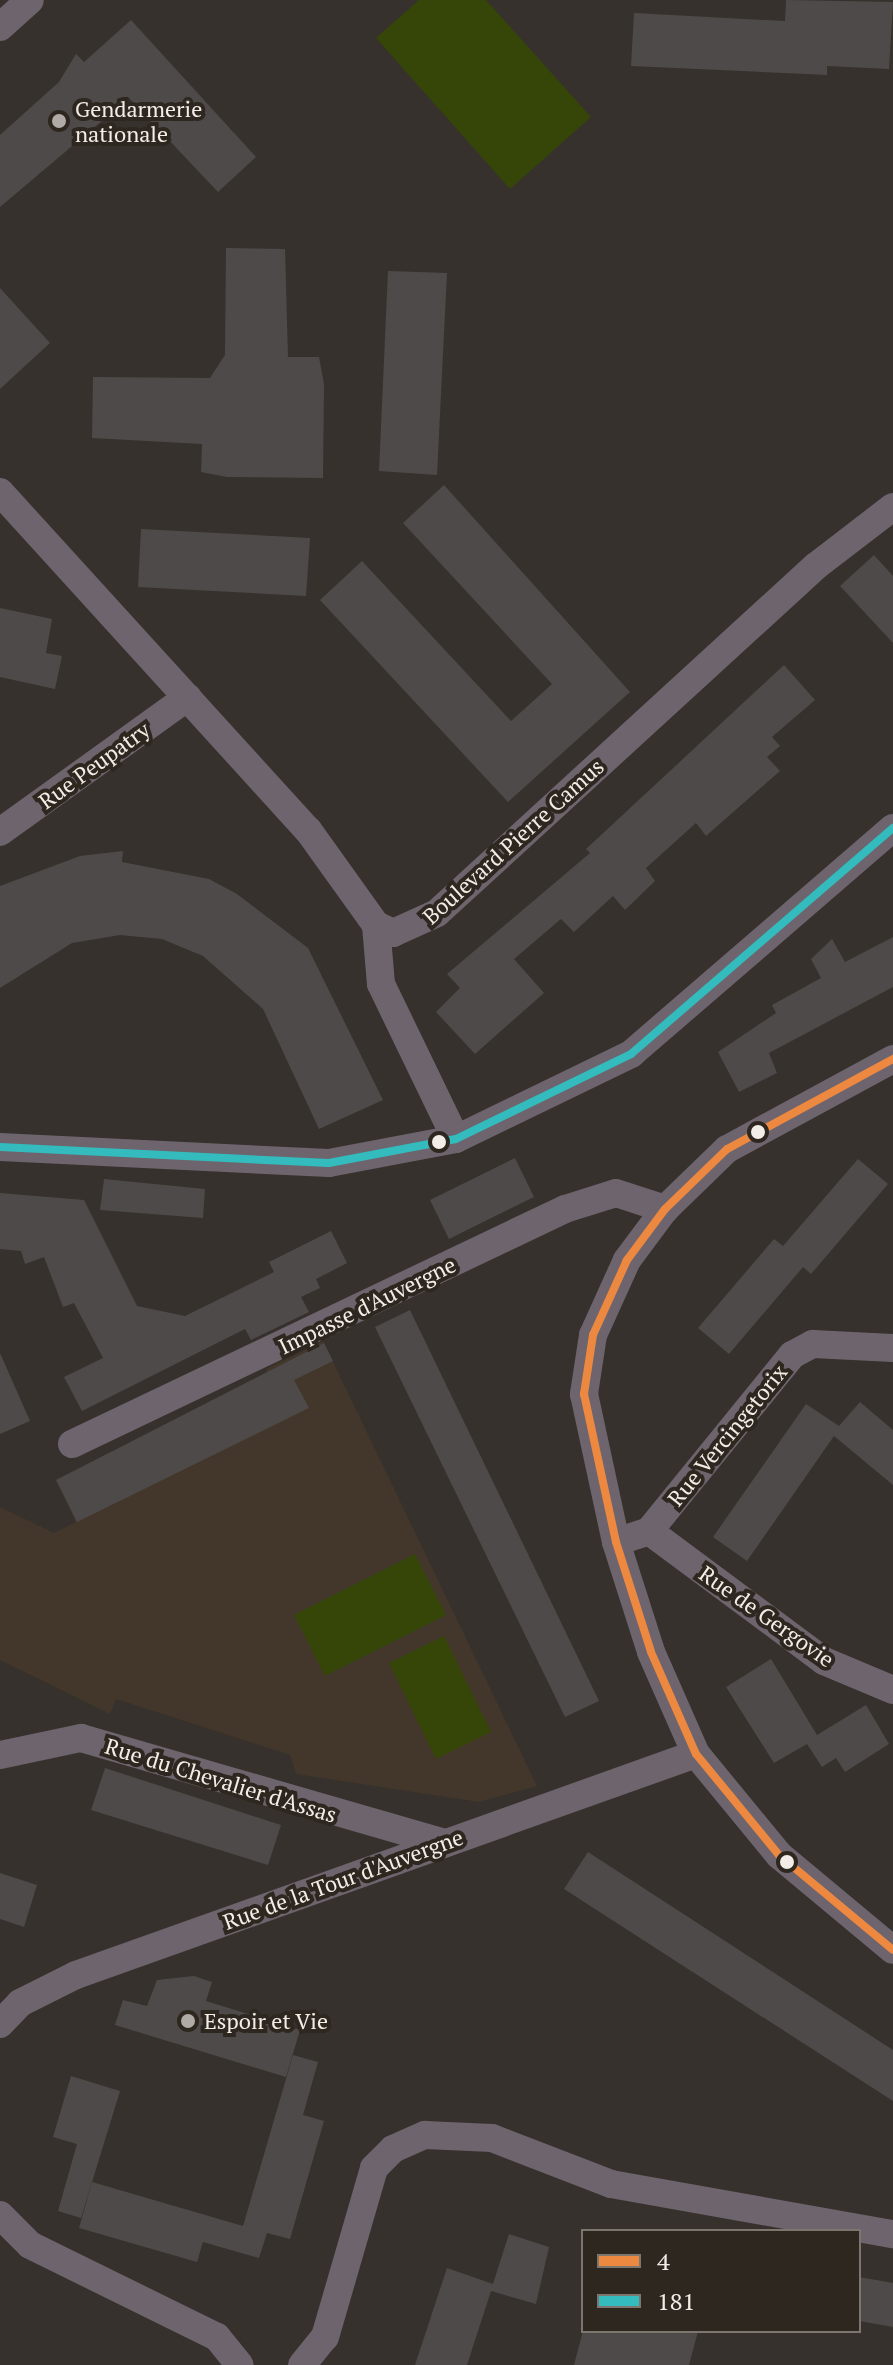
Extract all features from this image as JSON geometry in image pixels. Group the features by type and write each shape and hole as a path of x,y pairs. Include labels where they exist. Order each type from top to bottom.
{"street":[{"path":"0,27 30,0"},
{"path":"0,492 308,830 376,925 381,984 456,1139"},
{"name":"Boulevard Pierre Camus","path":"376,925 393,933 413,930 437,913 816,566 893,507"},
{"name":"Rue Peupatry","path":"0,832 188,697"},
{"path":"0,1147 329,1163 456,1139 631,1054 893,828"},
{"path":"893,1059 727,1149 665,1209 627,1260 593,1335 584,1394 616,1542 651,1652 696,1754 779,1855 893,1950"},
{"name":"Impasse d'Auvergne","path":"72,1444 565,1209 616,1193 665,1209"},
{"name":"Rue Vercingetorix","path":"649,1531 792,1355 813,1344 893,1348"},
{"path":"616,1542 649,1531"},
{"name":"Rue de Gergovie","path":"649,1531 824,1661 893,1690"},
{"name":"Rue du Chevalier d'Assas","path":"0,1755 81,1738 441,1842"},
{"name":"Rue de la Tour d'Auvergne","path":"0,2024 20,2003 76,1975 441,1842 696,1754"},
{"path":"302,2365 325,2337 374,2168 393,2149 425,2135 492,2138 611,2184 893,2234"},
{"path":"0,2215 30,2245 217,2337 240,2365"}],"shaded area":[{"path":"323,1341 537,1786 479,1802 296,1774 290,1755 116,1699 110,1714 0,1660 0,1507 54,1533 76,1522 56,1480 269,1376 266,1369"}],"green space":[{"path":"419,0 486,0 591,117 510,189 376,38"},
{"path":"415,1554 446,1615 325,1676 294,1615"},
{"path":"444,1636 491,1732 436,1759 389,1663"}],"building":[{"path":"786,0 893,2 889,69 827,66 827,75 631,66 634,13 785,21"},
{"name":"Gendarmerie nationale","path":"131,20 256,157 218,192 129,98 0,207 0,135 59,82 76,54 84,62"},
{"path":"226,248 285,249 288,357 319,357 324,384 323,478 227,477 201,472 202,444 92,438 93,377 210,378 225,355"},
{"path":"388,271 447,273 437,475 379,471"},
{"path":"0,288 50,343 0,389"},
{"path":"444,485 630,692 508,802 320,600 362,561 511,721 552,684 403,523"},
{"path":"141,529 310,538 306,596 138,587"},
{"path":"874,555 893,576 893,643 840,586"},
{"path":"0,608 52,619 46,653 62,656 55,689 0,677"},
{"path":"784,665 815,700 772,737 780,746 767,757 780,771 706,836 696,823 646,868 655,881 625,910 613,896 574,932 561,919 514,959 544,993 475,1054 436,1012 460,988 447,974 590,853 586,849"},
{"path":"123,851 122,862 209,879 237,894 308,948 383,1100 319,1129 263,1009 203,956 162,939 120,935 72,943 0,988 0,886 80,856"},
{"path":"893,937 893,987 769,1053 777,1073 739,1092 718,1052 776,1013 772,1005 821,978 811,959 832,939 845,962"},
{"path":"515,1158 534,1197 449,1239 430,1200"},
{"path":"858,1159 888,1184 811,1274 803,1267 729,1354 698,1328 774,1239 783,1246"},
{"path":"104,1179 205,1189 203,1218 100,1210"},
{"path":"0,1193 84,1200 137,1306 185,1316 274,1272 269,1262 331,1231 347,1263 316,1279 320,1288 301,1297 309,1312 251,1340 245,1329 82,1411 64,1377 103,1358 74,1303 63,1307 44,1257 25,1264 21,1251 0,1249"},
{"path":"410,1310 599,1701 565,1717 375,1327"},
{"path":"324,1343 333,1361 294,1380 309,1408 77,1522 56,1480"},
{"path":"0,1353 30,1421 0,1434"},
{"path":"860,1402 893,1430 893,1485 834,1436 747,1561 713,1537 806,1404 839,1426"},
{"path":"771,1659 817,1735 866,1705 889,1744 845,1772 836,1758 822,1767 807,1744 774,1763 726,1687"},
{"path":"105,1768 281,1825 268,1865 91,1810"},
{"path":"588,1852 893,2050 893,2101 564,1889"},
{"path":"0,1873 37,1885 24,1927 0,1919"},
{"path":"194,1976 212,1982 206,2001 300,2030 286,2077 115,2025 123,2000 147,2006 157,1980"},
{"path":"293,2055 318,2062 303,2115 324,2121 290,2239 267,2233 259,2258 203,2242 197,2262 79,2228 92,2182 243,2226"},
{"path":"71,2076 120,2091 81,2218 58,2211 77,2144 53,2137"},
{"path":"509,2234 549,2247 536,2304 491,2291 467,2365 415,2365 447,2268 493,2284"},
{"path":"861,2277 893,2283 893,2327 861,2321"},
{"path":"582,2333 697,2333 689,2365 574,2365"}],"transit line":[{"name":"181","path":"0,1147 329,1163 456,1139 631,1054 893,828"},
{"name":"4","path":"893,1059 727,1149 665,1209 627,1260 593,1335 584,1394 616,1542 651,1652 696,1754 779,1855 893,1950"}],"place":[{"name":"Gendarmerie nationale","path":"59,121"},
{"name":"Espoir et Vie","path":"188,2021"}]}
